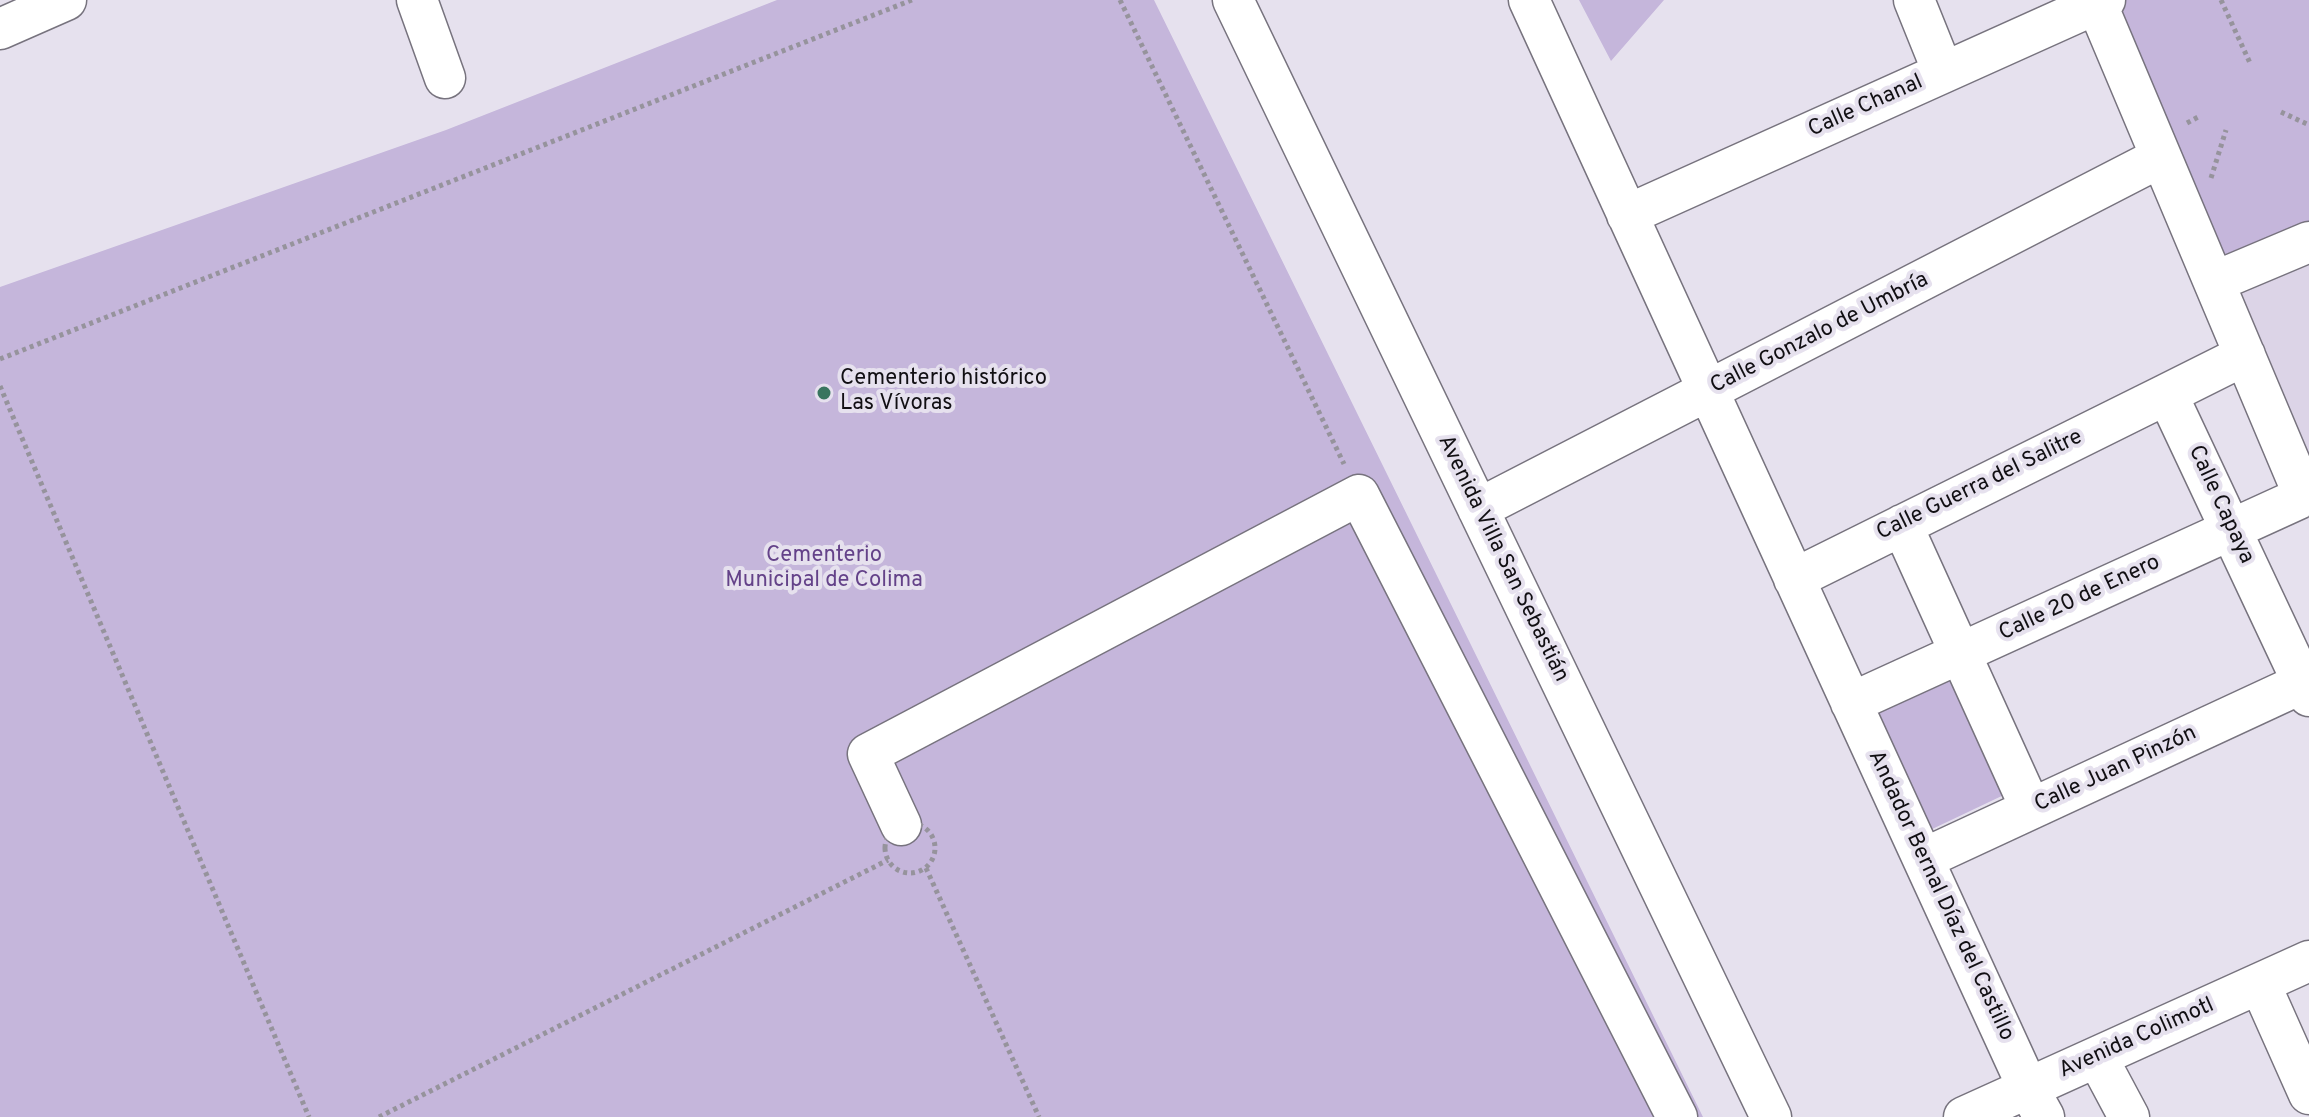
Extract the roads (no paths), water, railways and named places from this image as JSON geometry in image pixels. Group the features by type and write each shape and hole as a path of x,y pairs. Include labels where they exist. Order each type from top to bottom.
{"street":[{"path":"0,29 66,0"},
{"path":"417,0 445,78"},
{"name":"Avenida Villa San Sebastián","path":"1233,0 1771,1117"},
{"path":"1529,0 1794,579"},
{"path":"1914,0 1943,72"},
{"path":"2099,1 2161,157 2307,495"},
{"name":"Calle Chanal","path":"1627,215 2099,1"},
{"name":"Calle Gonzalo de Umbría","path":"1478,509 2161,157"},
{"path":"2214,282 2309,242"},
{"path":"2167,394 2245,355"},
{"name":"Calle Guerra del Salitre","path":"1794,579 2167,394"},
{"name":"Calle Capaya","path":"2167,394 2307,686"},
{"path":"894,842 868,754 1359,495 1677,1117"},
{"name":"Calle 20 de Enero","path":"1851,703 2307,495"},
{"path":"1902,525 2031,809"},
{"name":"Andador Bernal Díaz del Castillo","path":"1794,579 2036,1103"},
{"name":"Calle Juan Pinzón","path":"1923,859 2307,686"},
{"name":"Avenida Colimotl","path":"1964,1117 2036,1103 2097,1057 2309,961"},
{"path":"2260,984 2309,1094"},
{"path":"2097,1057 2129,1117"}],"place":[{"name":"Cementerio histórico Las Vívoras","path":"824,393"}],"park label":[{"name":"Cementerio Municipal de Colima","path":"824,570"}]}
